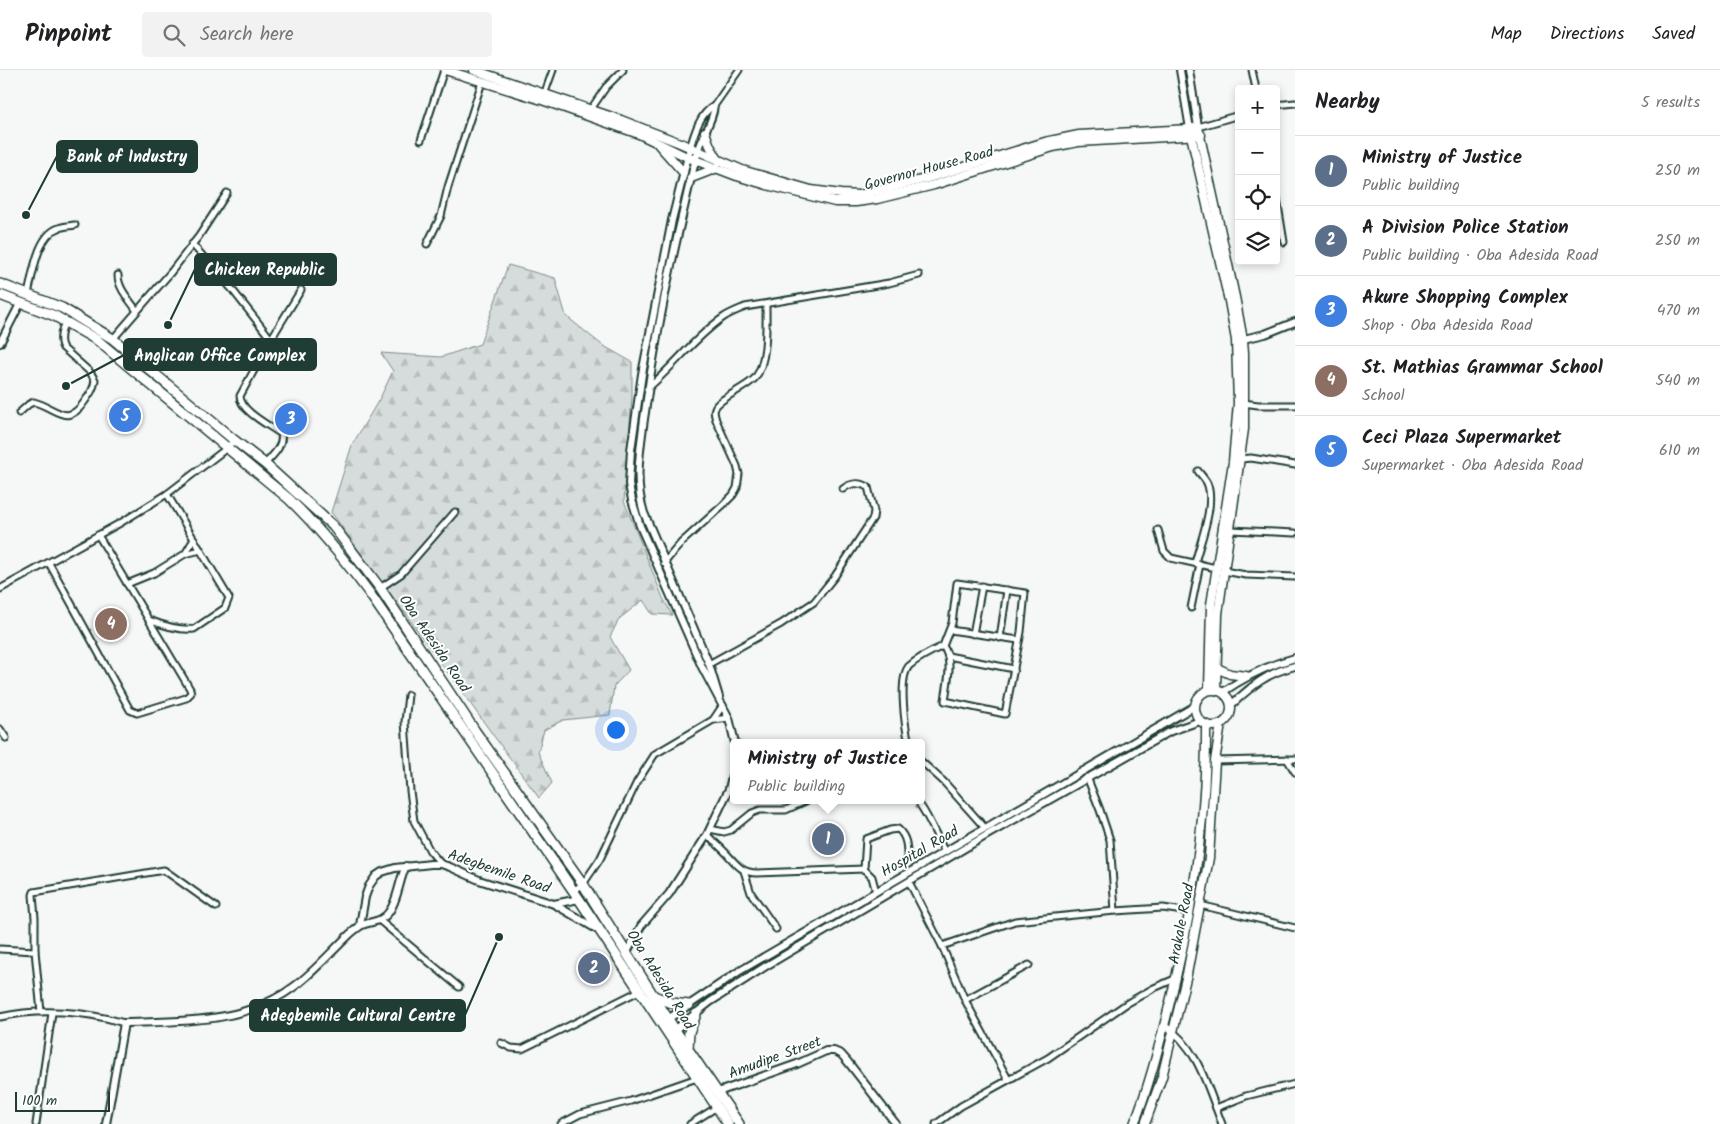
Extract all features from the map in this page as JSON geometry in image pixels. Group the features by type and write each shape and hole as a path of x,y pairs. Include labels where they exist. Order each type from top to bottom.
{"main road":[{"name":"Governor House Road","path":"444,70 482,82 591,109 698,151 718,164"},
{"name":"Governor House Road","path":"474,70 638,134 695,160 742,170 812,190 840,194 860,194 932,177 1045,142 1079,136 1117,132 1190,133 1199,131"},
{"path":"1199,131 1215,201 1239,340 1242,403 1241,459 1231,530 1211,605 1216,691"},
{"path":"691,178 718,164 705,132"},
{"path":"1190,133 1239,340"},
{"path":"658,143 683,172"},
{"path":"1206,203 1215,201"},
{"name":"Oba Adesida Road","path":"0,284 62,308 113,339 265,464 333,526 380,588 460,709 583,884 652,995 664,1022"},
{"name":"Oba Adesida Road","path":"0,295 65,321 97,340 288,499 316,526 343,557 576,895 639,991 664,1022 697,1078 728,1124"},
{"path":"1216,691 1220,570 1242,403"},
{"path":"1217,668 1230,674 1246,676"},
{"path":"1216,691 1229,698 1231,705 1231,713 1227,720 1214,726 1203,723 1196,714 1195,706 1197,699 1202,693 1216,691"},
{"name":"Arakale Road","path":"1134,1124 1146,1093 1177,978 1190,912 1198,864 1207,769 1203,723"},
{"name":"Arakale Road","path":"1145,1124 1160,1084 1187,974 1209,858 1215,760 1221,724"},
{"path":"652,995 663,1000 689,1005"},
{"path":"688,1049 689,1032 696,1014"},
{"name":"Oba Adesida Road","path":"671,1033 688,1049 739,1124"}],"street":[{"path":"422,140 444,70"},
{"path":"544,96 553,70"},
{"path":"591,109 606,87 623,70"},
{"path":"720,698 714,691 702,666 640,526 629,484 631,450 642,374 683,172 699,124 739,70"},
{"path":"1180,70 1190,133"},
{"path":"1190,70 1199,131 1235,117"},
{"path":"1252,70 1255,85"},
{"path":"427,244 441,216 448,187 482,82"},
{"path":"1280,105 1295,103"},
{"path":"714,106 714,113 695,160 666,288 647,390 638,481 644,513 709,664 729,718 734,739"},
{"path":"113,339 171,272 227,192"},
{"path":"1280,218 1284,242"},
{"path":"28,294 36,260 42,245 51,232 60,227 75,225"},
{"path":"192,244 231,288 271,339"},
{"path":"118,275 118,282 122,290 137,311"},
{"path":"647,390 698,339 725,316 745,307 889,283 920,275"},
{"path":"265,464 281,445 281,434 245,408 240,402 240,396 271,339 301,290"},
{"path":"0,343 21,302"},
{"path":"664,563 682,542 724,505 738,488 739,474 714,412 719,402 738,392 758,374 766,341 766,304"},
{"path":"19,413 28,404 34,402 67,416 74,414 92,392 95,380 90,372 61,344 61,335 65,321"},
{"path":"1239,340 1265,334 1295,322"},
{"path":"1242,403 1295,405"},
{"path":"0,588 49,563 167,494 227,448 234,440"},
{"path":"1241,459 1251,458 1295,465"},
{"path":"1191,608 1197,564 1209,513 1207,483 1198,471"},
{"path":"709,664 798,614 814,602 827,586 873,518 874,511 868,487 854,484 848,485 843,490"},
{"path":"148,620 159,624 194,630 228,604 230,598 167,494"},
{"path":"380,588 401,574 455,512"},
{"path":"1158,530 1164,551 1171,558 1246,575 1295,577"},
{"path":"1231,530 1295,533"},
{"path":"49,563 126,705 134,713 186,698 191,693 98,535"},
{"path":"185,554 194,539"},
{"path":"127,584 154,573 185,554 201,550"},
{"path":"908,739 904,720 904,675 909,666 933,650 943,646 950,630 957,583 1025,593 1019,640 1005,714 945,701 949,664 948,656 943,646"},
{"path":"973,634 982,586"},
{"path":"1000,638 1008,590"},
{"path":"950,630 1019,640"},
{"path":"948,656 1014,669"},
{"path":"1216,691 1276,662 1295,658"},
{"path":"1231,705 1256,682 1279,670 1295,666"},
{"path":"408,695 406,722 410,791 414,821 430,851 441,864"},
{"path":"713,720 723,705"},
{"name":"Hospital Road","path":"664,1022 738,972 1195,706"},
{"path":"554,904 576,895 600,859 637,782 650,760 661,750 713,720 729,718"},
{"name":"Hospital Road","path":"671,1033 729,989 766,966 1087,777 1171,731 1203,723"},
{"path":"0,729 6,738"},
{"path":"1286,759 1295,772"},
{"path":"1215,760 1295,759"},
{"path":"925,765 944,782 985,828"},
{"path":"1087,777 1110,840 1115,911"},
{"path":"626,954 641,926 668,894 709,832 730,784"},
{"path":"709,832 731,830 752,813 760,810 786,810 799,804"},
{"path":"920,805 929,817 933,830 945,852"},
{"path":"864,869 866,839 890,830 898,829 904,834 907,844 907,858"},
{"path":"709,832 737,866 744,871 757,873 864,869 872,877 876,892"},
{"name":"Adegbemile Road","path":"360,925 366,897 373,880 382,872 406,866 441,864 479,880 554,904 600,932"},
{"path":"0,1016 41,1012 90,1014 124,1023 209,1020 256,1008 282,996 297,985 360,925 385,917 390,910 406,866"},
{"path":"41,1012 35,950 33,895 37,891 164,870 216,907"},
{"path":"744,871 751,893 776,929"},
{"path":"909,882 942,946 965,1000 1008,1079"},
{"path":"1200,905 1295,928"},
{"path":"942,946 1015,921 1163,908 1190,912"},
{"path":"379,920 459,987"},
{"path":"0,949 35,950"},
{"path":"965,1000 1029,966"},
{"path":"936,1124 961,1106 1048,1058 1126,1004 1154,988 1177,978"},
{"path":"501,1043 511,1048 522,1049 639,991"},
{"path":"36,1124 52,1013"},
{"path":"106,1124 124,1023"},
{"path":"1164,1025 1173,1030 1193,1054 1222,1124"},
{"name":"Amudipe Street","path":"718,1092 797,1064 826,1051 834,1051 841,1054 848,1062 896,1124"},
{"path":"561,1124 580,1114 631,1101 697,1078"},
{"path":"1216,1108 1246,1096 1295,1084"},
{"path":"690,1124 717,1107"}],"green space":[{"path":"508,265 555,278 566,316 602,345 632,362 632,397 624,501 663,598 672,615 652,614 643,600 619,619 610,637 629,670 614,686 610,715 563,720 544,730 538,752 552,783 539,798 331,512 352,445 380,398 393,371 381,353 441,357 480,344"}],"place":[{"name":"Bank of Industry","path":"26,215"},
{"name":"Chicken Republic","path":"168,325"},
{"name":"Anglican Office Complex","path":"66,386"},
{"name":"Ceci Plaza Supermarket","path":"125,416"},
{"name":"Akure Shopping Complex","path":"291,419"},
{"name":"St. Mathias Grammar School","path":"111,624"},
{"name":"Ministry of Justice","path":"828,839"},
{"name":"Adegbemile Cultural Centre","path":"499,937"},
{"name":"A Division Police Station","path":"594,968"}]}
